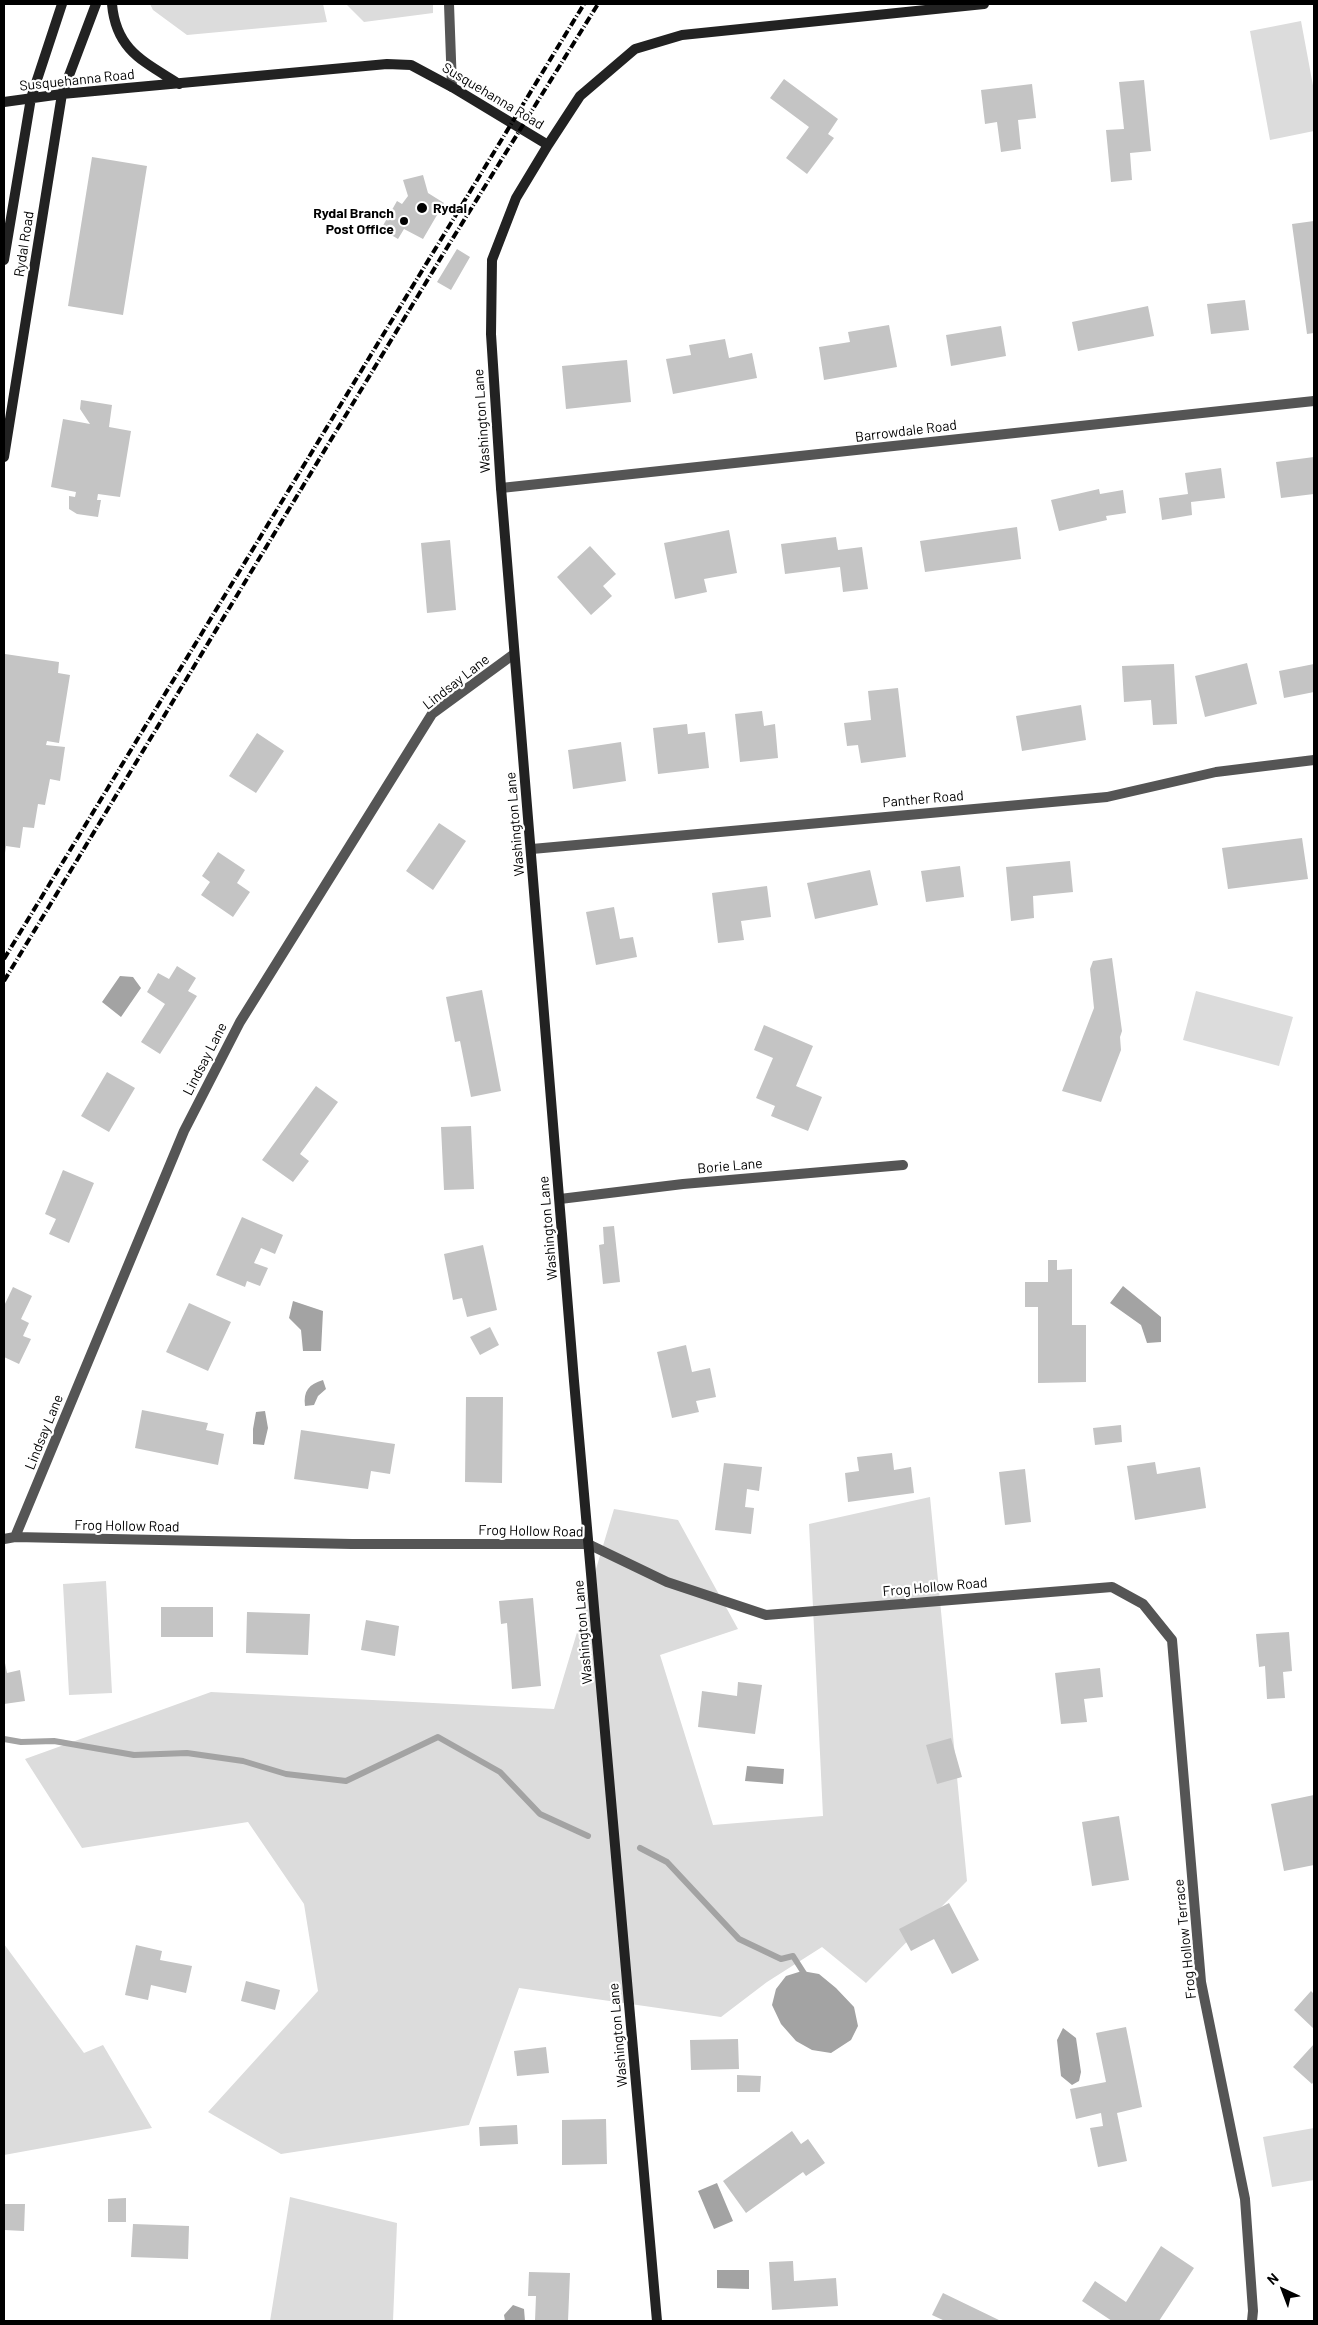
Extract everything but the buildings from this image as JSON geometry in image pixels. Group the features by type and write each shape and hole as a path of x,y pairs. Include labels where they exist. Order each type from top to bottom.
{"main road":[{"path":"4,260 31,98 62,4"},
{"name":"Rydal Road","path":"4,457 62,94 96,4"},
{"path":"112,4 113,19 121,40 136,57 179,84"},
{"name":"Susquehanna Road","path":"4,102 62,94 387,64 411,65 452,87 548,145 580,96 635,49 682,35 984,4"},
{"name":"Washington Lane","path":"548,145 516,198 492,260 491,334 514,654 532,849 588,1544 657,2321"}],"street":[{"path":"449,4 452,87"},
{"name":"Barrowdale Road","path":"501,488 1314,401"},
{"name":"Lindsay Lane","path":"15,1537 184,1131 240,1022 432,714 514,654"},
{"name":"Panther Road","path":"532,849 1107,797 1216,772 1314,760"},
{"name":"Borie Lane","path":"560,1199 684,1184 903,1165"},
{"name":"Frog Hollow Road","path":"4,1539 15,1537 352,1544 588,1544 667,1582 766,1615 1112,1587 1143,1604 1172,1640"},
{"name":"Frog Hollow Terrace","path":"1172,1640 1202,1982 1245,2199 1253,2311 1252,2321"}],"shaded area":[{"path":"150,4 323,4 327,22 187,35 153,10"},
{"path":"346,4 433,4 433,13 364,22"},
{"path":"1301,21 1314,91 1314,131 1270,140 1250,31"},
{"path":"120,976 133,977 141,988 121,1017 102,1002"},
{"path":"1196,991 1293,1017 1279,1066 1183,1040"},
{"path":"1123,1286 1161,1317 1161,1342 1147,1343 1141,1325 1110,1303"},
{"path":"293,1301 323,1311 321,1351 303,1351 301,1330 289,1318"},
{"path":"323,1380 326,1389 318,1396 314,1405 305,1406 305,1396 308,1389"},
{"path":"265,1411 268,1428 264,1445 253,1444 256,1412"},
{"path":"930,1497 967,1881 866,1983 822,1947 767,1982 721,2017 519,1988 469,2125 281,2154 208,2112 318,1991 304,1904 248,1822 82,1848 25,1759 211,1692 554,1709 614,1509 678,1520 738,1629 660,1655 713,1825 823,1816 809,1524"},
{"path":"106,1581 112,1693 69,1695 63,1584"},
{"path":"747,1766 784,1769 783,1784 745,1781"},
{"path":"4,1944 84,2053 103,2045 152,2128 4,2155"},
{"path":"802,1971 819,1974 854,2007 858,2026 851,2040 831,2053 812,2050 796,2041 781,2024 772,2005 776,1989 786,1976"},
{"path":"1063,2028 1076,2038 1081,2072 1079,2081 1072,2085 1061,2076 1057,2040"},
{"path":"1314,2128 1314,2180 1272,2187 1263,2137"},
{"path":"717,2183 733,2221 714,2229 698,2191"},
{"path":"290,2197 397,2223 393,2321 270,2321"},
{"path":"717,2270 749,2270 749,2289 717,2288"},
{"path":"513,2305 524,2309 525,2321 505,2321 504,2315"}],"waterway":[{"path":"4,1739 21,1742 54,1741 134,1755 187,1753 243,1761 286,1774 346,1781 438,1737 500,1772 540,1814 588,1836"},
{"path":"640,1848 667,1862 739,1939 781,1959 793,1956 807,1978"}],"railway":[{"path":"4,959 584,4"},
{"path":"4,981 448,246 598,4"}],"place":[{"name":"Rydal","path":"422,208"},
{"name":"Rydal Branch Post Office","path":"404,221"}]}
